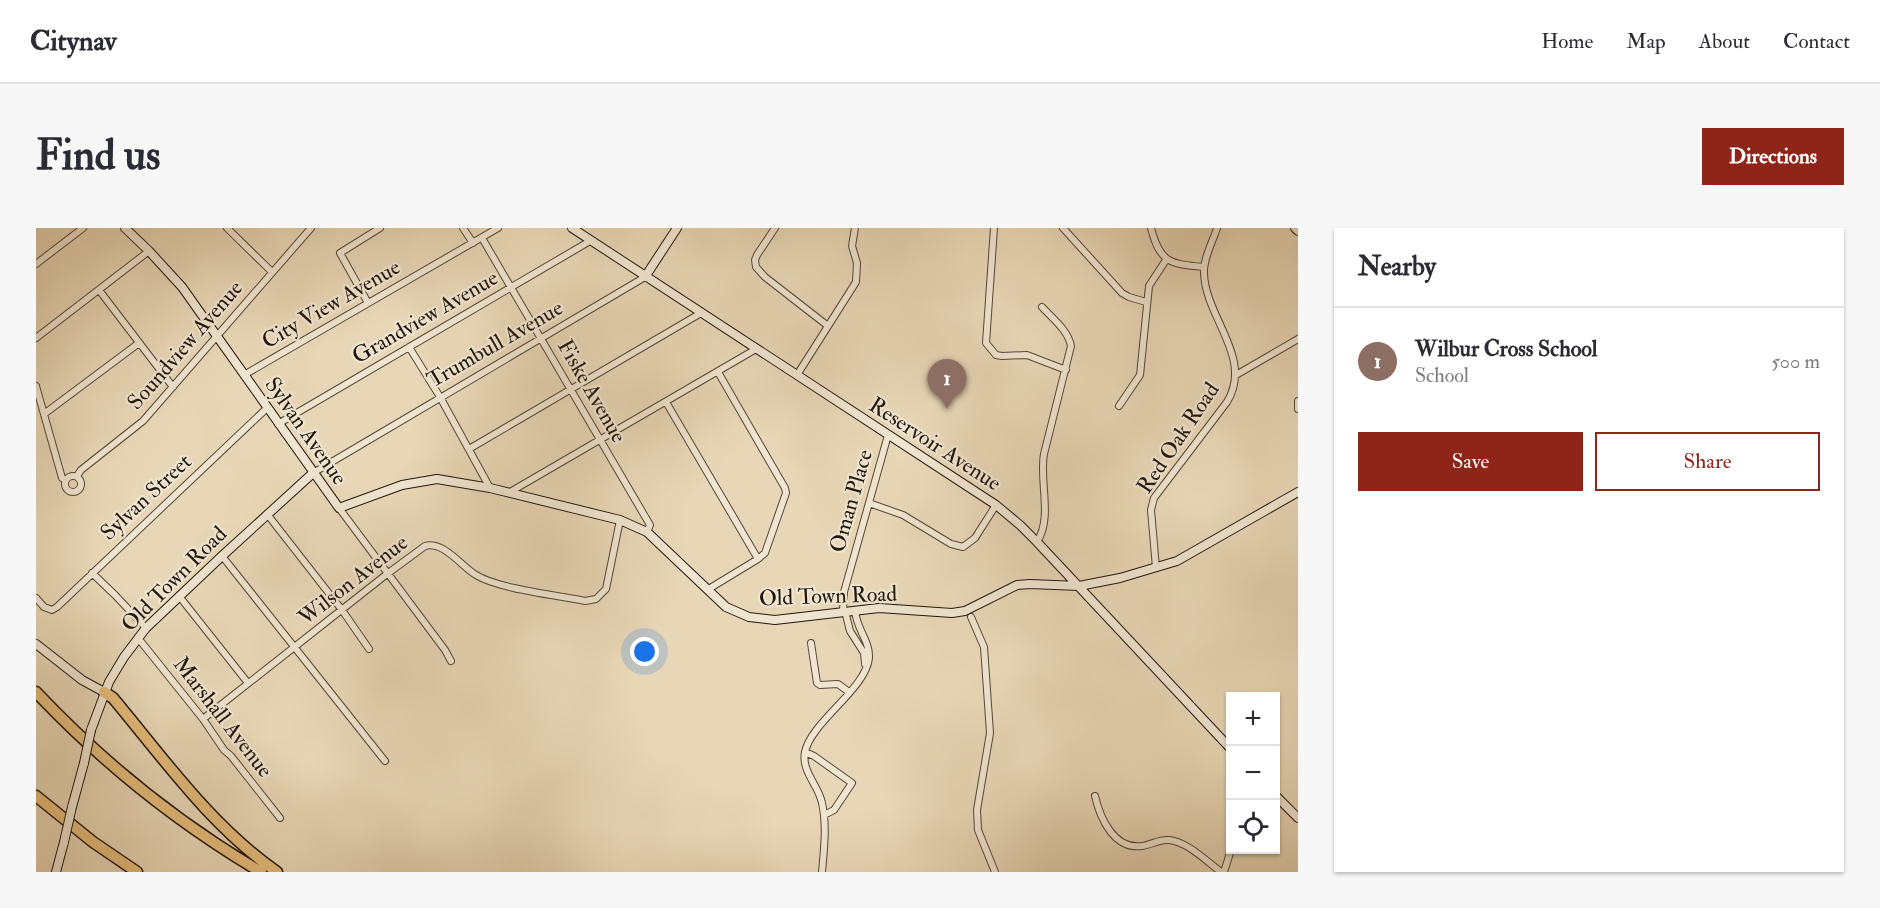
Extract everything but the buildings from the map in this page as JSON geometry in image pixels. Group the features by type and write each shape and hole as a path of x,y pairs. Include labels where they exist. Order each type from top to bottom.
{"highway":[{"path":"36,692 91,746 138,786 186,823 261,872"},
{"path":"104,692 113,698 223,827 277,872"},
{"path":"36,796 93,842 137,872"}],"main road":[{"name":"Sylvan Avenue","path":"125,228 182,287 339,508"},
{"name":"Reservoir Avenue","path":"572,228 996,505 1037,542 1228,746"},
{"name":"Trumbull Avenue","path":"645,277 677,228"},
{"name":"Old Town Road","path":"56,872 91,730 104,692 117,668 146,628 313,473"},
{"name":"Old Town Road","path":"339,508 402,485 427,480 449,480 510,492 620,520 647,532 726,607 749,617 788,620 879,608 952,613 964,611 1017,585 1079,586 1156,568 1191,554 1298,492"},
{"path":"36,644 82,680 104,692"},
{"path":"1279,800 1298,818"}],"street":[{"path":"36,264 83,228"},
{"path":"227,228 272,272"},
{"name":"Soundview Avenue","path":"77,476 81,470 143,421 311,228"},
{"path":"368,303 340,253 380,228"},
{"path":"464,228 472,243"},
{"name":"City View Avenue","path":"244,375 498,228"},
{"path":"775,228 757,255 756,267 765,277 828,326"},
{"path":"797,375 856,282 857,263 852,246 855,228"},
{"path":"994,228 986,343 996,355 1027,355 1066,370"},
{"path":"1063,228 1125,296 1146,302"},
{"path":"1151,228 1155,244 1166,260 1180,265 1204,267"},
{"name":"Red Oak Road","path":"1156,568 1151,510 1154,498 1227,402 1234,388 1236,375 1230,350 1207,295 1204,267 1217,228"},
{"name":"Fiske Avenue","path":"482,238 650,525 647,532"},
{"name":"Grandview Avenue","path":"278,424 590,241"},
{"path":"36,338 149,251"},
{"path":"1119,406 1138,380 1141,372 1149,283 1166,260"},
{"name":"Trumbull Avenue","path":"313,473 645,277"},
{"path":"99,290 173,387"},
{"path":"1037,542 1044,526 1042,466 1044,454 1071,351 1070,338 1042,307"},
{"path":"469,449 700,313"},
{"path":"1236,375 1298,339"},
{"path":"45,414 139,343"},
{"path":"409,347 440,397 490,488"},
{"path":"510,492 756,349"},
{"path":"707,590 758,559 767,549 786,493 718,372"},
{"path":"36,386 65,480"},
{"path":"1298,401 1298,410"},
{"path":"666,402 758,559"},
{"name":"Sylvan Street","path":"36,598 49,610 57,607 267,408"},
{"name":"Oman Place","path":"844,612 844,592 888,435"},
{"name":"Soundview Avenue","path":"71,476 77,476 81,486 76,492 66,489 65,480 71,476"},
{"path":"869,503 903,515 956,547 963,548 975,538 996,505"},
{"name":"Sylvan Avenue","path":"339,508 445,650 451,662"},
{"path":"267,514 342,610 369,649"},
{"name":"Wilson Avenue","path":"203,719 387,574 419,550 431,544 441,547 476,575 494,583 593,601 606,589 620,520"},
{"path":"222,556 385,760"},
{"path":"92,573 146,628"},
{"path":"179,596 248,683"},
{"path":"822,872 825,834 822,800 805,765 805,752 810,739 864,673 869,656 868,647 856,621 855,610"},
{"path":"844,612 850,631 865,657 863,668 854,686"},
{"path":"971,617 984,647 990,733 976,810 978,830 995,872"},
{"name":"Marshall Avenue","path":"138,638 203,719 224,750 280,818"},
{"path":"811,643 817,683 820,686 837,684 849,692"},
{"path":"805,752 852,783 834,810 824,816"},
{"path":"1095,796 1104,820 1113,835 1122,843 1133,847 1145,846 1161,840 1171,840 1185,846 1223,872 1229,854"}],"place":[{"name":"Wilbur Cross School","path":"947,409"}]}
